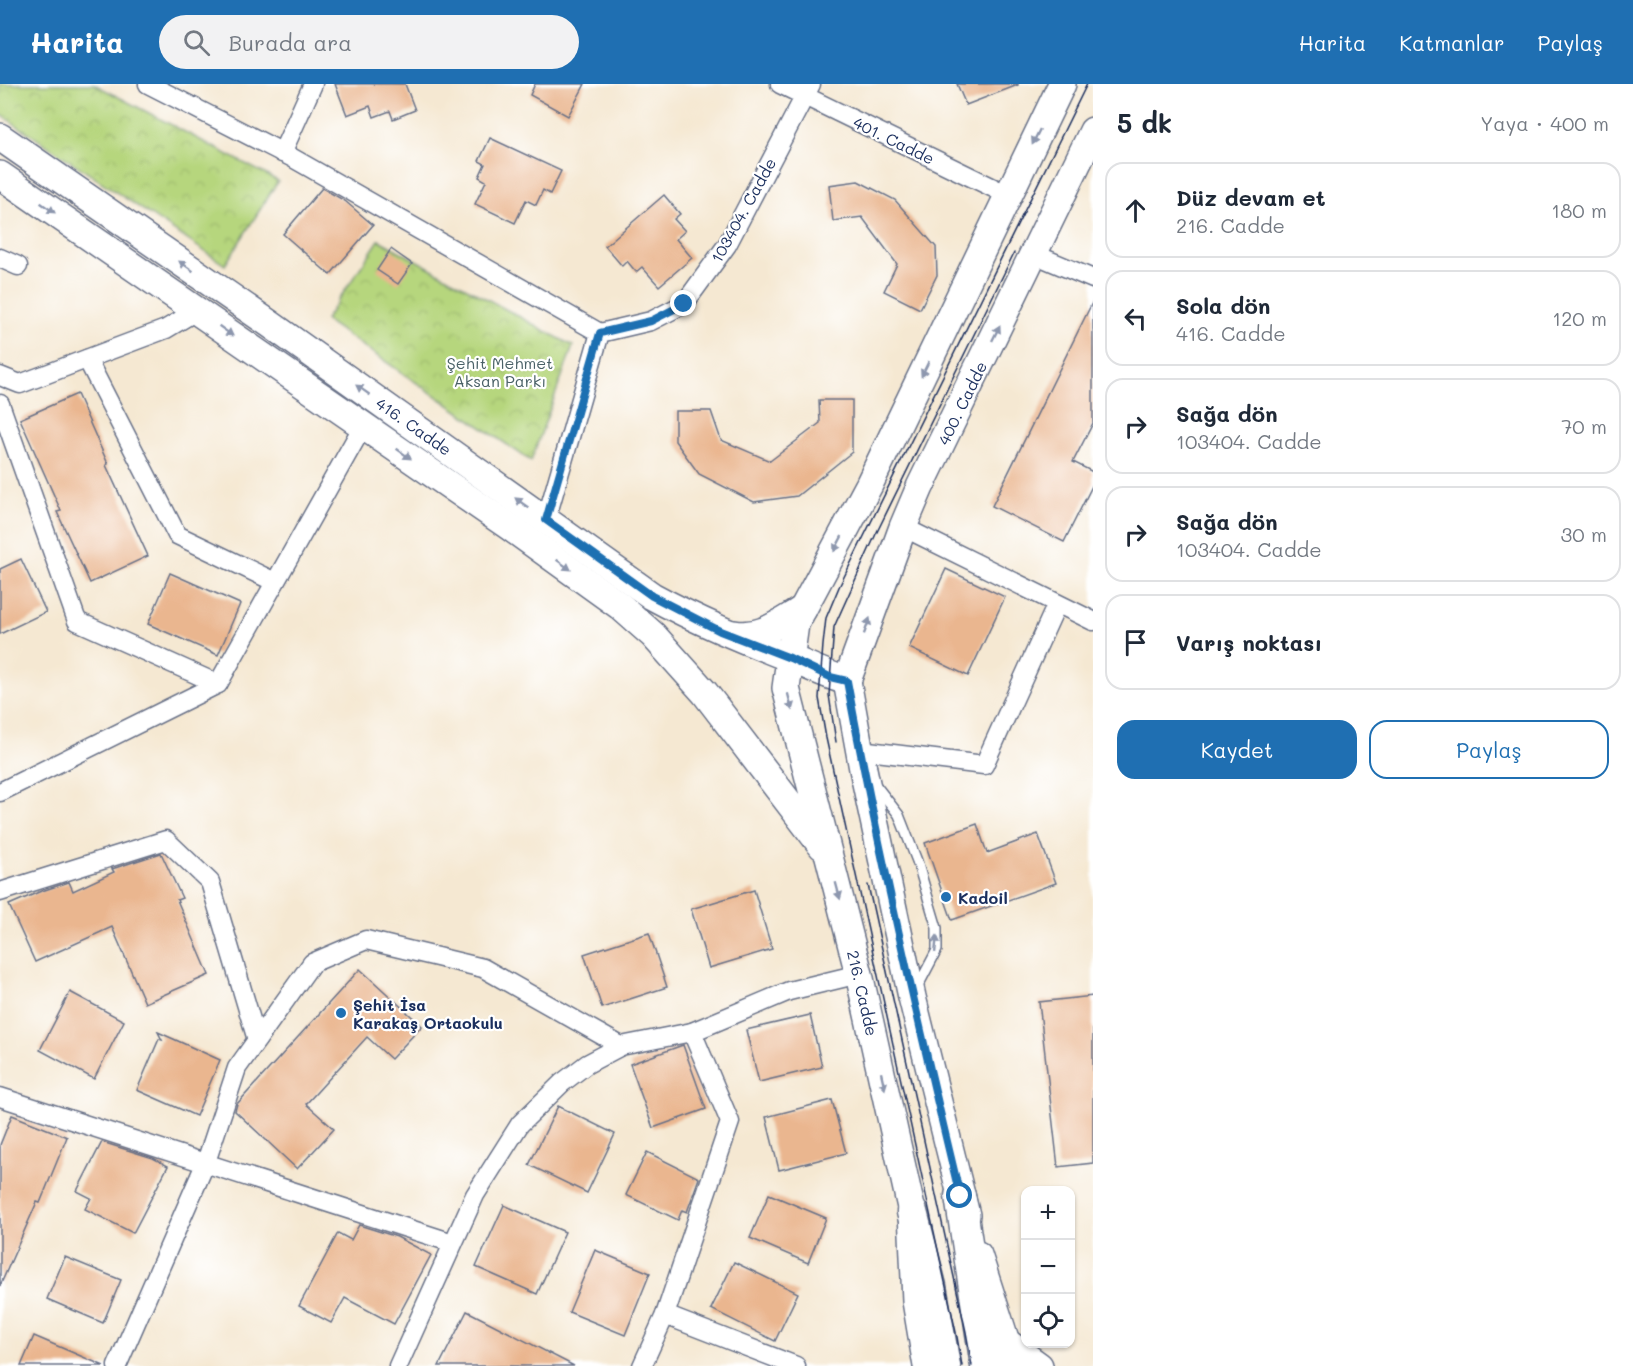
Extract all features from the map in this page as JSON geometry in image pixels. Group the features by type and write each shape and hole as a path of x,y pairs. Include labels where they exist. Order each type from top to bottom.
{"main road":[{"path":"720,631 744,636 757,635 799,616 869,485 1062,84"},
{"name":"400. Cadde","path":"847,681 903,527 920,487 1093,131"},
{"name":"416. Cadde","path":"0,137 270,324 652,596 720,631 790,658 830,677 847,681"},
{"path":"0,175 620,606 653,635 731,726 795,813 828,853"},
{"name":"216. Cadde","path":"799,616 786,688 859,974 912,1212 916,1302 927,1366"},
{"path":"847,681 861,759 912,997 960,1196 1008,1354 1039,1366"},
{"path":"960,1196 986,1366"},
{"path":"912,1212 931,1286 945,1366"}],"street":[{"path":"148,84 282,153 600,333 546,520"},
{"path":"282,153 313,84"},
{"name":"401. Cadde","path":"780,84 808,90 1008,195"},
{"name":"103404. Cadde","path":"600,333 651,321 684,304 727,245 808,90"},
{"path":"1034,254 1093,279"},
{"path":"0,258 18,266"},
{"path":"0,376 20,384 166,329 196,311"},
{"path":"87,359 177,536 276,582"},
{"path":"0,404 77,621 218,684"},
{"path":"0,792 218,684 363,426"},
{"path":"903,527 1093,621"},
{"path":"861,759 984,765 1057,604"},
{"path":"0,892 166,840 210,882 257,1040"},
{"path":"117,1366 206,1162 237,1068 312,963 366,940 483,968 621,1046"},
{"path":"398,1366 475,1196 520,1124 562,1083 621,1046 692,1032 789,991 859,974"},
{"path":"642,1366 665,1315 730,1122 692,1032"},
{"path":"0,1097 453,1243"},
{"path":"665,1315 796,1366"}],"lane":[{"path":"861,759 899,815 917,861 937,928 937,950 912,997"}],"green space":[{"path":"0,84 94,84 278,181 225,265 0,114"},
{"name":"Şehit Mehmet Aksan Parkı","path":"379,240 573,346 531,461 325,320"}],"building":[{"path":"335,84 405,84 415,110 393,119 390,111 374,117 370,106 347,115"},
{"path":"535,84 585,84 568,116 530,95"},
{"path":"957,84 1018,84 1018,85 966,105"},
{"path":"490,138 561,171 550,194 543,190 536,205 526,200 515,223 475,204 486,181 479,177 485,164 479,161"},
{"path":"858,181 895,200 936,247 937,275 920,309 884,291 897,264 862,217 833,221 829,185"},
{"path":"322,188 345,201 373,225 330,275 283,234"},
{"path":"664,195 680,214 674,219 685,231 676,239 692,258 659,286 642,267 636,272 627,261 622,266 605,246"},
{"path":"391,249 412,264 398,284 377,270"},
{"path":"1093,301 1093,423 1073,462 1093,472 1093,484 1064,542 992,506"},
{"path":"77,394 108,464 106,465 148,556 90,583 57,512 61,511 20,419"},
{"path":"819,400 852,400 852,452 797,496 754,502 699,474 675,441 675,411 711,411 721,440 770,461 820,423"},
{"path":"21,559 46,612 0,634 0,569"},
{"path":"946,569 1005,597 968,676 909,648"},
{"path":"170,573 240,604 218,655 148,624"},
{"path":"977,824 987,853 1038,834 1056,883 952,920 925,843"},
{"path":"161,853 182,898 177,900 209,975 145,1003 112,927 35,962 9,905 69,882 73,891 114,872 112,869"},
{"path":"754,890 772,949 709,968 691,909"},
{"path":"649,933 667,987 602,1008 584,954"},
{"path":"360,969 422,1026 391,1059 367,1037 306,1104 334,1129 297,1169 235,1111 237,1104"},
{"path":"70,992 124,1021 94,1079 40,1050"},
{"path":"1093,996 1093,1163 1058,1167 1039,1002"},
{"path":"810,1015 822,1067 759,1082 746,1030"},
{"path":"158,1032 220,1060 196,1116 137,1090 159,1039 162,1040"},
{"path":"683,1045 706,1109 653,1128 630,1064"},
{"path":"832,1100 846,1153 779,1170 766,1117"},
{"path":"558,1106 615,1134 587,1193 529,1165"},
{"path":"12,1115 67,1137 40,1203 37,1202 0,1286 0,1145"},
{"path":"102,1142 153,1158 168,1166 133,1233 85,1209 91,1198 77,1191"},
{"path":"647,1152 699,1178 687,1212 682,1210 678,1220 626,1195"},
{"path":"769,1194 826,1218 808,1263 750,1238"},
{"path":"504,1205 565,1232 537,1294 476,1267"},
{"path":"359,1225 397,1237 431,1255 394,1324 345,1298 331,1323 299,1306 338,1233 351,1240"},
{"path":"595,1250 650,1273 625,1335 569,1312"},
{"path":"65,1257 121,1280 103,1323 47,1299"},
{"path":"734,1262 798,1293 775,1341 711,1309"},
{"path":"467,1311 574,1366 439,1366"},
{"path":"34,1336 104,1366 21,1366"}],"tram line":[{"path":"962,1366 826,738 819,698 823,645 826,618 839,587 1087,84"},
{"path":"836,742 829,695 834,627 876,534 1014,253"},
{"path":"868,885 972,1366"}],"place":[{"name":"Kadoil","path":"946,897"},
{"name":"Şehit İsa Karakaş Ortaokulu","path":"341,1013"}],"route":[{"path":"684,304 651,321 600,333 546,520 652,596 694,619 830,677 847,681 863,769 912,997 960,1196"}]}
